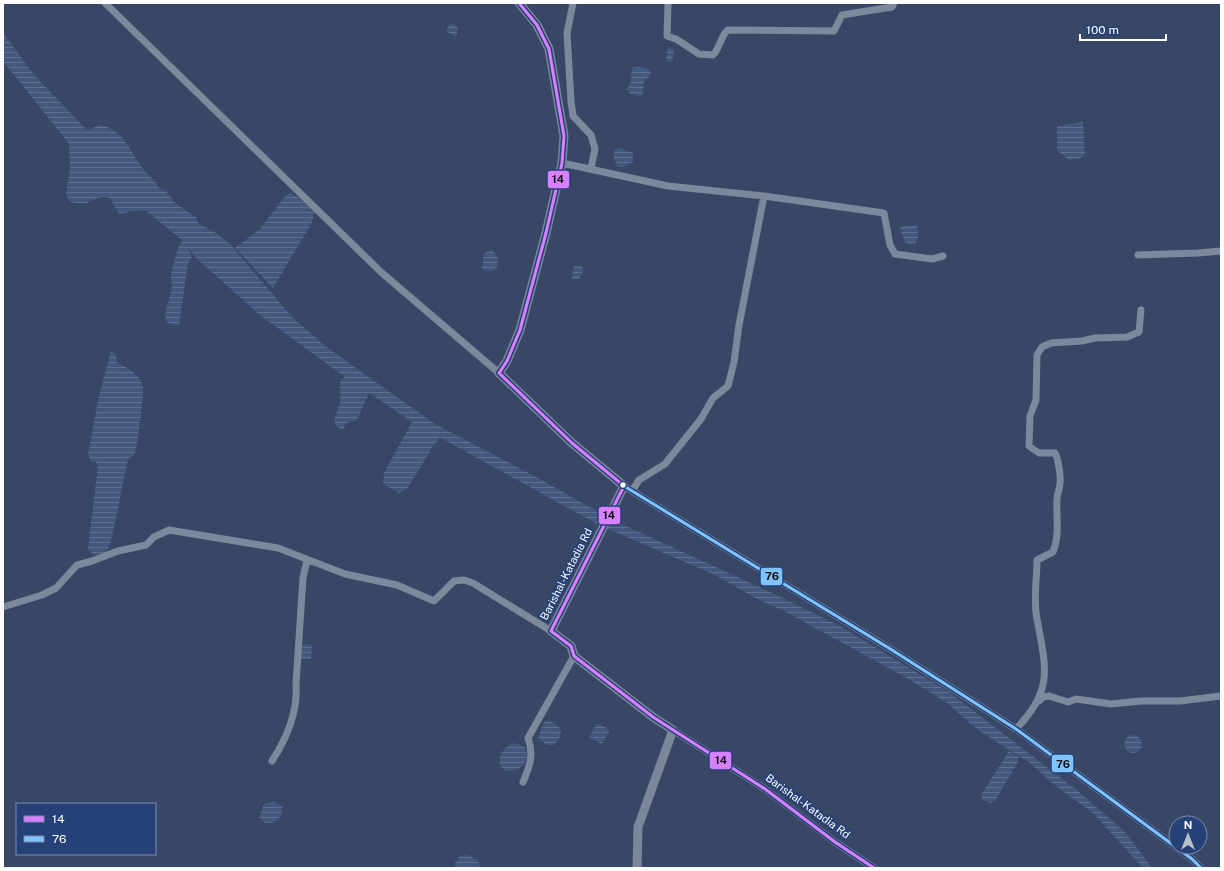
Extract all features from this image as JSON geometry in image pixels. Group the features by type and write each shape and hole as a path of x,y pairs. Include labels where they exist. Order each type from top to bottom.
{"main road":[{"path":"519,3 536,25 549,49 564,136 562,163 546,233 524,309 520,330 507,361 499,373 572,443 624,486"},
{"name":"Barishal-Katadia Rd","path":"624,486 600,531 551,631 571,646 574,656 648,713 673,730"},
{"path":"637,868 638,827 673,730"}],"street":[{"path":"104,3 382,273 499,373"},
{"path":"573,3 567,33 571,102 573,116 591,135 595,149 591,168"},
{"path":"668,3 667,36 676,39 699,54 713,54 719,49 725,32 728,30 834,31 842,15 884,9 892,7 894,3"},
{"path":"562,163 591,168 668,186 764,196 884,213 890,246 895,254 932,259 943,256"},
{"path":"632,491 640,480 665,464 701,419 713,398 728,386 734,362 764,196"},
{"path":"1138,255 1198,254 1221,251"},
{"path":"1038,702 1045,663 1036,608 1037,560 1053,552 1055,547 1058,526 1057,498 1061,482 1055,453 1039,453 1029,446 1030,416 1036,400 1037,355 1042,347 1051,343 1082,341 1095,338 1127,337 1139,332 1141,310"},
{"path":"624,486 892,650 1016,729 1192,859 1201,868"},
{"path":"3,607 42,595 56,588 77,565 92,561 118,550 146,545 154,537 169,530 278,548 345,574 397,584 434,601 454,581 464,580 473,583 551,631"},
{"path":"272,762 283,745 293,719 297,697 296,684 303,578 307,560"},
{"path":"523,782 530,765 532,749 528,738 574,656"},
{"path":"1016,729 1031,713 1038,702 1045,696 1068,702 1076,699 1111,704 1141,701 1180,701 1221,696"},
{"name":"Barishal-Katadia Rd","path":"673,730 765,789 835,842 874,868"}],"water":[{"path":"454,23 458,29 456,37 446,31 449,25"},
{"path":"3,33 35,76 85,128 88,130 100,125 108,127 120,136 126,142 143,169 154,180 159,188 166,191 176,204 196,217 198,223 216,233 231,245 293,318 329,349 435,424 536,477 613,520 840,626 949,692 1078,791 1126,833 1152,868 1143,868 1094,814 1052,783 1030,763 978,730 947,703 905,677 782,610 759,600 715,575 599,525 439,437 438,441 433,446 407,489 399,493 383,484 384,473 412,422 369,393 357,420 346,423 343,429 335,425 335,417 340,401 340,381 345,377 261,316 194,256 188,247 192,257 188,263 179,325 175,326 166,322 166,308 171,291 171,277 176,254 182,241 186,243 146,211 133,211 119,214 110,198 99,197 87,203 70,202 66,194 70,170 69,144 3,61"},
{"path":"668,48 674,51 672,62 667,61 666,59"},
{"path":"638,67 648,69 651,72 649,77 644,81 643,94 640,96 630,94 627,90 631,81 632,68"},
{"path":"1083,122 1085,155 1079,159 1069,160 1057,150 1057,126"},
{"path":"620,148 633,153 633,162 623,167 618,167 614,159 614,150"},
{"path":"290,193 304,200 315,213 311,224 273,288 235,248 260,229 286,195"},
{"path":"917,225 918,238 915,244 905,242 900,228 904,226"},
{"path":"492,250 498,256 497,268 492,271 486,271 482,268 484,253"},
{"path":"574,266 581,266 584,269 579,279 572,279"},
{"path":"111,351 116,355 117,363 134,372 140,379 143,388 142,400 136,449 132,457 128,459 111,542 105,554 94,555 88,549 98,465 96,462 91,461 88,455 98,400"},
{"path":"304,644 312,646 311,659 301,659 302,646"},
{"path":"548,721 557,725 561,730 560,737 554,745 547,745 538,738 544,722"},
{"path":"597,723 610,730 602,744 589,737"},
{"path":"1129,735 1137,735 1142,740 1140,751 1137,753 1129,753 1124,748 1124,740"},
{"path":"513,743 524,746 527,756 526,760 524,764 516,770 506,771 500,764 500,756 509,745"},
{"path":"1009,751 1019,757 1018,762 995,801 990,803 982,799 981,795"},
{"path":"274,802 282,806 280,817 275,821 265,823 259,817 264,804"},
{"path":"467,855 478,860 480,868 455,868 455,863 460,856"}],"transit line":[{"name":"14","path":"519,3 537,25 549,49 564,136 562,163 546,233 520,330 507,361 499,373 572,443 624,486 551,631 571,646 574,656 653,717 765,789 835,842 874,868"},
{"name":"76","path":"624,486 892,650 1016,729 1192,859 1201,868"}]}
